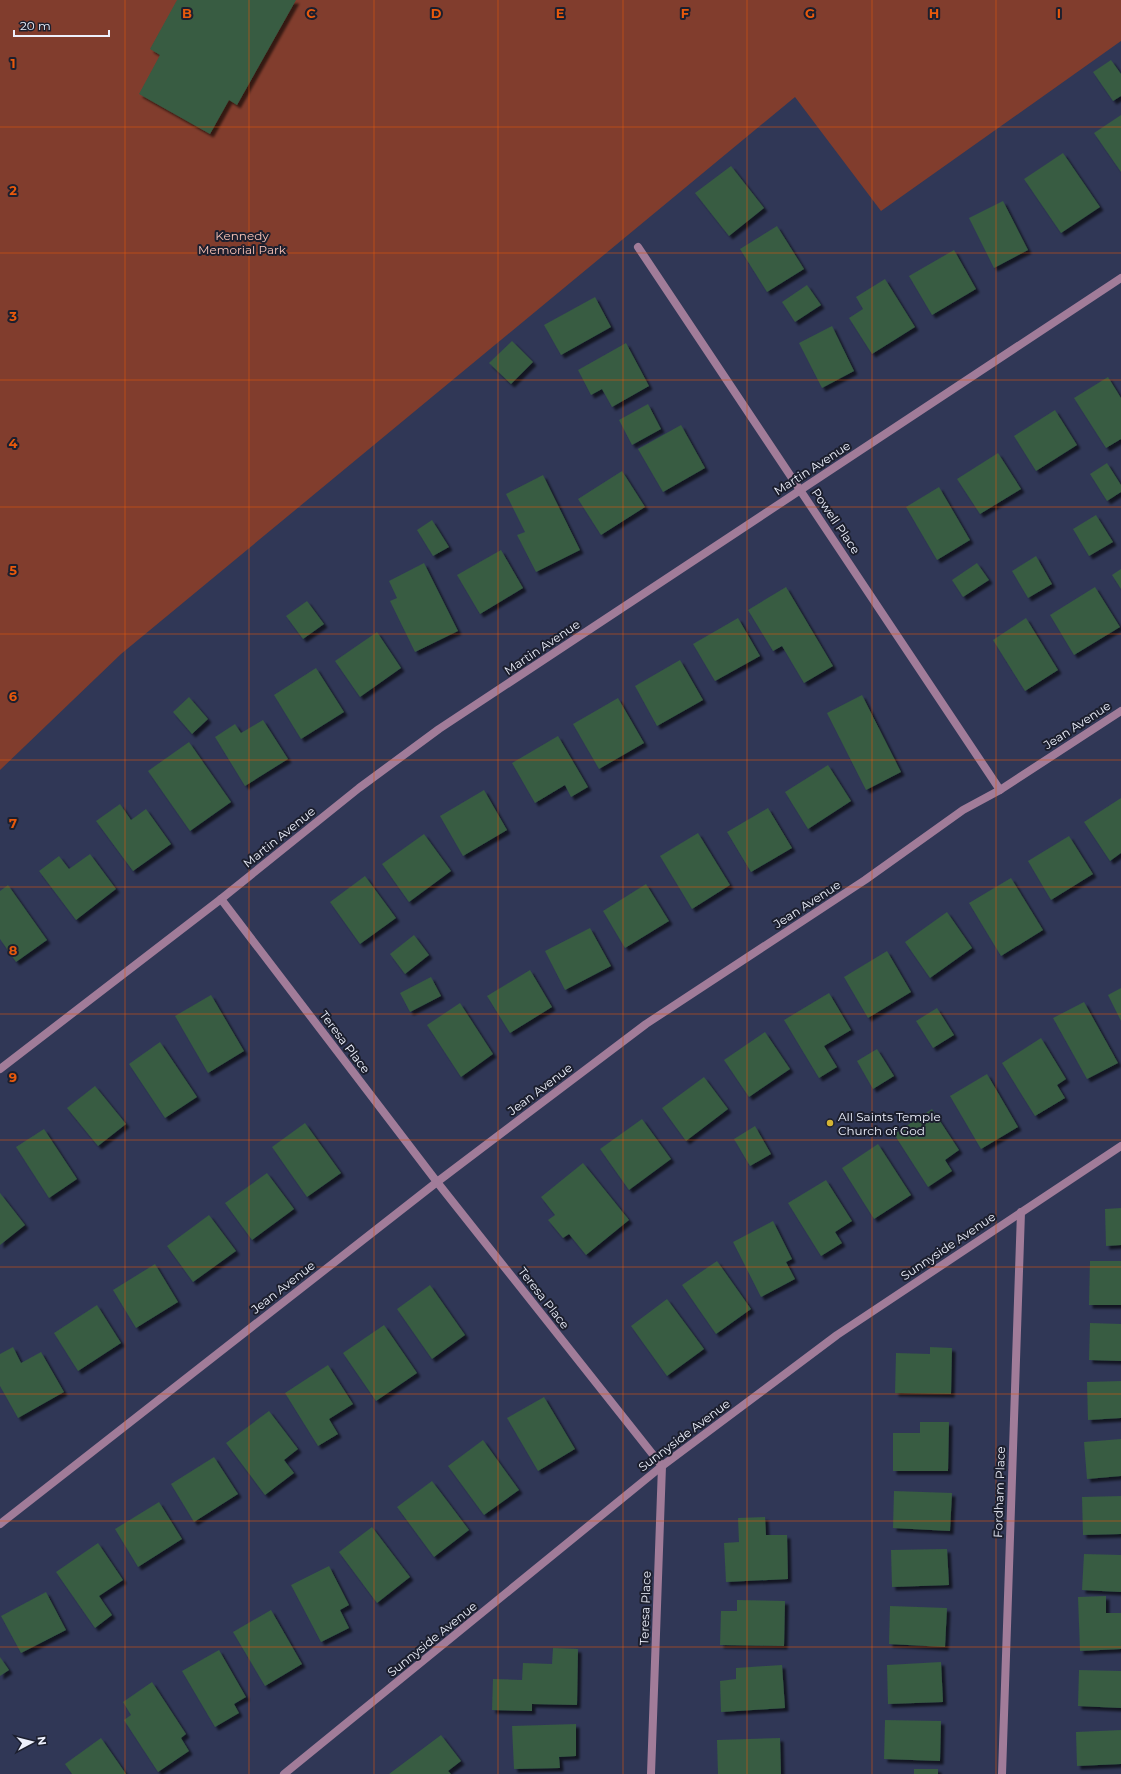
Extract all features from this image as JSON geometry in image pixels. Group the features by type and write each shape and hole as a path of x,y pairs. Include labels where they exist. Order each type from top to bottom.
{"street":[{"name":"Powell Place","path":"638,247 1000,790"},
{"name":"Martin Avenue","path":"0,1069 221,899 359,788 439,729 1121,278"},
{"name":"Jean Avenue","path":"0,1524 437,1182 646,1024 865,880 963,810 1000,790 1121,711"},
{"name":"Teresa Place","path":"221,899 437,1182 662,1466 651,1774"},
{"name":"Sunnyside Avenue","path":"284,1774 662,1466 837,1335 1121,1146"},
{"name":"Fordham Place","path":"1002,1774 1021,1212"}],"green space":[{"name":"Kennedy Memorial Park","path":"0,0 1121,0 1121,41 881,211 795,97 121,654 0,770"}],"building":[{"path":"177,0 296,0 237,105 229,100 210,134 139,94 160,55 150,49"},
{"path":"1111,60 1121,74 1121,96 1113,101 1093,72"},
{"path":"1121,115 1121,172 1094,133"},
{"path":"1063,153 1100,207 1061,233 1024,179"},
{"path":"731,166 764,208 729,236 695,193"},
{"path":"1003,201 1028,250 994,268 969,218"},
{"path":"777,226 804,269 767,292 740,249"},
{"path":"954,250 976,289 932,315 909,276"},
{"path":"885,279 915,327 872,354 849,318 863,309 856,297"},
{"path":"807,285 821,305 795,322 782,302"},
{"path":"595,297 611,327 561,355 544,325"},
{"path":"832,326 854,371 822,388 799,343"},
{"path":"512,341 533,362 511,384 489,363"},
{"path":"626,343 649,386 612,407 602,389 591,395 578,370"},
{"path":"1108,377 1121,398 1121,439 1106,448 1074,398"},
{"path":"648,404 661,429 632,445 619,420"},
{"path":"1055,410 1077,445 1036,471 1014,436"},
{"path":"681,425 705,468 663,492 638,449"},
{"path":"998,453 1021,489 980,514 957,479"},
{"path":"1107,463 1121,485 1121,492 1107,501 1090,474"},
{"path":"622,471 645,507 601,535 578,499"},
{"path":"543,475 580,550 536,572 517,535 525,532 506,494"},
{"path":"939,487 970,540 937,560 906,507"},
{"path":"1096,515 1113,542 1089,556 1073,529"},
{"path":"432,520 449,547 433,556 417,530"},
{"path":"501,550 523,588 480,614 457,575"},
{"path":"1036,556 1052,584 1028,598 1012,571"},
{"path":"424,563 458,631 415,652 390,601 397,598 389,581"},
{"path":"977,563 989,580 963,597 952,580"},
{"path":"1121,569 1121,589 1112,575"},
{"path":"786,587 833,666 804,683 782,646 773,651 748,610"},
{"path":"1095,587 1120,627 1074,655 1050,615"},
{"path":"307,601 324,624 303,639 286,616"},
{"path":"738,618 760,656 715,681 693,644"},
{"path":"1026,618 1058,670 1025,691 993,640"},
{"path":"377,632 401,668 360,697 335,661"},
{"path":"680,660 703,700 657,726 635,686"},
{"path":"316,668 344,712 301,739 274,695"},
{"path":"862,695 901,772 866,790 827,713"},
{"path":"189,697 208,719 192,734 173,712"},
{"path":"618,698 644,743 599,769 573,724"},
{"path":"263,720 288,759 245,786 215,737 235,724 241,733"},
{"path":"558,736 588,787 571,797 565,785 535,803 512,763"},
{"path":"189,742 231,802 190,831 148,771"},
{"path":"828,765 851,801 808,829 785,792"},
{"path":"484,790 507,830 463,856 440,816"},
{"path":"1121,798 1121,853 1110,861 1084,822"},
{"path":"120,804 131,820 146,809 171,844 133,871 96,821"},
{"path":"768,808 792,848 751,872 727,832"},
{"path":"698,833 730,885 692,909 660,856"},
{"path":"424,834 451,871 409,902 382,864"},
{"path":"1069,836 1093,874 1051,900 1028,861"},
{"path":"90,854 116,889 76,920 39,871 59,856 69,869"},
{"path":"365,876 396,918 360,944 330,902"},
{"path":"1011,878 1043,930 1001,956 969,903"},
{"path":"646,884 669,921 625,948 603,911"},
{"path":"8,885 47,940 16,962 0,939 0,891"},
{"path":"947,912 972,948 930,978 905,942"},
{"path":"590,928 611,966 565,990 545,951"},
{"path":"414,935 429,955 405,974 390,954"},
{"path":"887,951 911,992 868,1018 844,977"},
{"path":"530,970 552,1007 510,1033 487,996"},
{"path":"431,977 441,996 410,1012 400,993"},
{"path":"1121,988 1121,1021 1108,995"},
{"path":"829,993 851,1030 824,1046 837,1067 819,1078 784,1020"},
{"path":"211,995 244,1051 208,1073 175,1016"},
{"path":"1084,1002 1118,1063 1087,1079 1053,1018"},
{"path":"460,1003 493,1054 461,1077 427,1025"},
{"path":"937,1008 954,1035 933,1048 916,1021"},
{"path":"765,1032 790,1069 749,1097 724,1060"},
{"path":"1041,1038 1066,1079 1057,1085 1065,1098 1035,1116 1002,1063"},
{"path":"160,1042 197,1097 165,1118 129,1064"},
{"path":"877,1049 894,1076 873,1089 857,1061"},
{"path":"987,1074 1018,1127 981,1149 950,1096"},
{"path":"704,1077 728,1109 686,1141 662,1108"},
{"path":"95,1086 126,1124 98,1146 67,1108"},
{"path":"932,1109 959,1150 945,1160 952,1171 928,1187 894,1134"},
{"path":"642,1119 671,1159 629,1190 600,1149"},
{"path":"305,1123 341,1173 307,1197 272,1147"},
{"path":"755,1126 771,1154 750,1166 734,1139"},
{"path":"44,1129 77,1179 49,1198 16,1147"},
{"path":"878,1144 911,1195 874,1219 842,1168"},
{"path":"583,1163 629,1220 586,1255 569,1234 563,1238 548,1220 555,1215 541,1197"},
{"path":"267,1173 294,1209 252,1240 225,1203"},
{"path":"826,1180 852,1221 835,1232 842,1243 821,1256 788,1203"},
{"path":"0,1193 25,1225 0,1245"},
{"path":"1121,1208 1121,1245 1106,1246 1105,1209"},
{"path":"209,1215 236,1251 193,1282 167,1246"},
{"path":"773,1221 792,1259 786,1262 795,1279 761,1297 733,1242"},
{"path":"717,1261 751,1309 716,1334 682,1285"},
{"path":"1090,1261 1121,1261 1121,1305 1089,1305"},
{"path":"155,1264 178,1302 136,1328 113,1290"},
{"path":"430,1285 465,1335 432,1359 397,1309"},
{"path":"667,1299 704,1349 667,1376 631,1326"},
{"path":"97,1305 121,1343 78,1371 54,1333"},
{"path":"1090,1323 1121,1324 1121,1361 1089,1360"},
{"path":"384,1325 417,1373 376,1401 343,1353"},
{"path":"13,1347 21,1363 41,1352 64,1392 18,1418 0,1386 0,1354"},
{"path":"930,1347 952,1348 951,1394 895,1393 896,1353 930,1354"},
{"path":"328,1365 353,1404 329,1419 338,1434 318,1446 285,1393"},
{"path":"1121,1381 1121,1418 1088,1420 1087,1382"},
{"path":"544,1397 575,1449 538,1471 507,1418"},
{"path":"269,1411 298,1449 284,1460 294,1473 265,1495 226,1443"},
{"path":"920,1422 949,1422 948,1471 893,1471 893,1433 920,1433"},
{"path":"1121,1439 1121,1476 1087,1479 1084,1442"},
{"path":"483,1440 519,1490 484,1515 448,1466"},
{"path":"214,1457 238,1494 194,1522 171,1484"},
{"path":"432,1481 469,1530 434,1557 397,1507"},
{"path":"894,1491 952,1493 950,1531 893,1528"},
{"path":"1121,1496 1121,1534 1083,1535 1082,1497"},
{"path":"159,1502 182,1539 138,1567 115,1529"},
{"path":"765,1517 766,1535 787,1535 788,1579 726,1582 724,1543 739,1542 738,1518"},
{"path":"372,1527 410,1577 377,1603 339,1552"},
{"path":"98,1543 123,1580 99,1596 112,1615 95,1628 56,1572"},
{"path":"947,1549 949,1585 892,1587 891,1550"},
{"path":"1084,1554 1121,1555 1121,1592 1082,1590"},
{"path":"329,1566 349,1605 340,1610 349,1628 321,1642 291,1585"},
{"path":"46,1592 66,1630 21,1653 1,1616"},
{"path":"1106,1596 1106,1613 1121,1613 1121,1649 1080,1651 1078,1597"},
{"path":"737,1600 785,1601 784,1646 720,1645 721,1611 737,1611"},
{"path":"890,1606 947,1608 945,1647 889,1644"},
{"path":"271,1610 302,1664 265,1686 233,1632"},
{"path":"553,1648 578,1649 577,1705 532,1704 532,1711 492,1710 493,1679 522,1680 523,1663 552,1664"},
{"path":"219,1650 246,1697 234,1704 239,1713 215,1727 182,1671"},
{"path":"0,1657 9,1670 0,1676"},
{"path":"941,1662 943,1702 888,1704 887,1665"},
{"path":"782,1665 785,1708 721,1712 720,1681 736,1679 736,1668"},
{"path":"1079,1670 1121,1671 1121,1708 1078,1706"},
{"path":"152,1682 186,1734 181,1738 189,1751 158,1772 124,1720 131,1715 123,1702"},
{"path":"885,1720 941,1721 940,1761 884,1759"},
{"path":"576,1724 576,1756 559,1757 560,1768 514,1769 512,1726"},
{"path":"1121,1730 1121,1764 1077,1766 1076,1732"},
{"path":"441,1735 461,1761 448,1771 451,1774 389,1774"},
{"path":"101,1738 126,1774 72,1774 65,1764"},
{"path":"780,1738 781,1774 718,1774 717,1740"},
{"path":"914,1769 938,1769 938,1774 914,1774"}],"place":[{"name":"All Saints Temple Church of God","path":"830,1123"}]}
